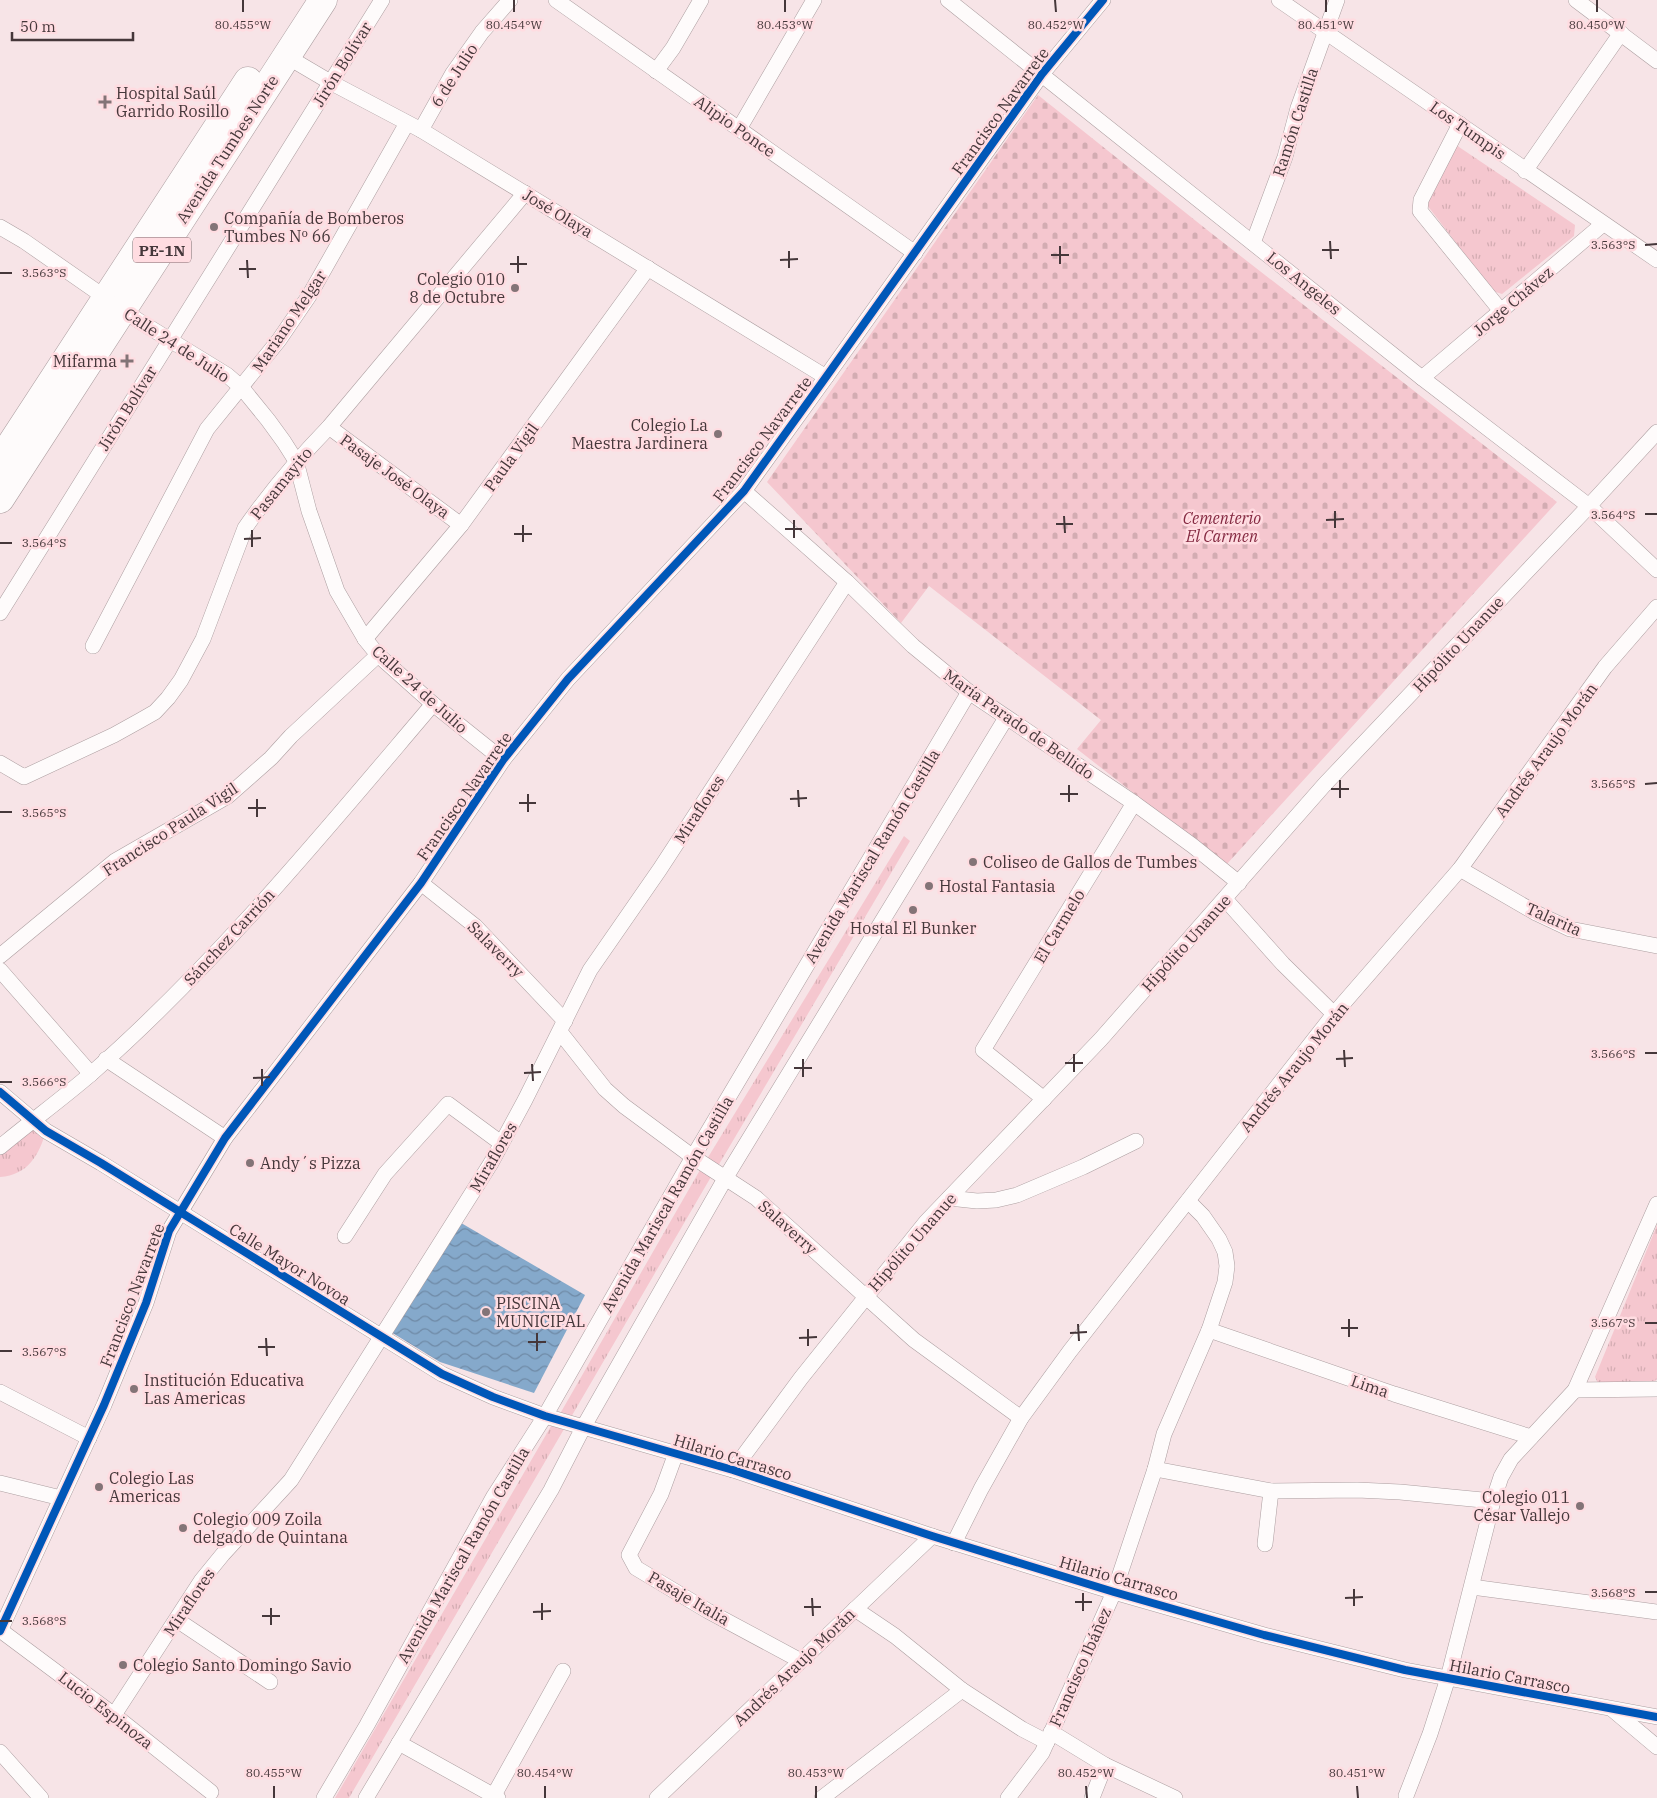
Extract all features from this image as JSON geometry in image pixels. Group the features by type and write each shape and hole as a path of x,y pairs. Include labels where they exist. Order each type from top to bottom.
{"highway":[{"name":"Avenida Tumbes Norte","path":"0,499 114,304 300,0"},
{"name":"Avenida Tumbes Norte","path":"0,461 114,304 323,0"}],"street":[{"name":"Jirón Bolívar","path":"0,613 382,0"},
{"name":"6 de Julio","path":"421,130 453,73 482,32 510,0"},
{"name":"Alipio Ponce","path":"556,0 915,252"},
{"path":"656,70 673,48 701,0"},
{"path":"738,129 814,0"},
{"name":"Los Angeles","path":"948,0 1422,378 1589,506 1657,570"},
{"name":"Francisco Navarrete","path":"0,1630 89,1438 146,1303 169,1231 225,1138 421,884 503,760 568,679 744,490 1042,74 1103,0"},
{"name":"Los Tumpis","path":"1278,0 1657,260"},
{"name":"Ramón Castilla","path":"1254,243 1285,157 1298,108 1337,0"},
{"path":"1576,0 1657,61"},
{"path":"1526,171 1621,34"},
{"name":"José Olaya","path":"286,56 330,82 421,130 826,378"},
{"name":"Mariano Melgar","path":"93,646 207,429 279,340 309,296 407,123"},
{"path":"1460,124 1421,200 1420,210 1501,311"},
{"name":"Pasamayito","path":"0,763 24,778 114,736 155,712 168,698 181,680 203,639 245,528 296,461 329,427 525,193"},
{"name":"Jorge Chávez","path":"1422,378 1603,224"},
{"name":"Calle 24 de Julio","path":"0,226 114,304 227,375 242,388 268,420 296,461 309,511 337,591 365,639 378,655 433,704 503,760"},
{"name":"Paula Vigil","path":"365,639 461,525 648,268"},
{"name":"Pasaje José Olaya","path":"329,427 461,525"},
{"name":"Hipólito Unanue","path":"733,1470 801,1378 926,1222 1101,1039 1325,784 1657,432"},
{"name":"María Parado de Bellido","path":"744,490 847,582 913,646 969,692 1134,803 1239,884"},
{"name":"Miraflores","path":"114,1715 201,1581 223,1554 291,1480 466,1204 501,1143 563,1026 590,970 665,861 847,582"},
{"name":"Andrés Araujo Morán","path":"954,1543 981,1489 1021,1418 1070,1351 1334,1014 1460,869 1605,667 1657,607"},
{"name":"Francisco Paula Vigil","path":"0,956 115,860 228,796 271,758 378,655"},
{"name":"Avenida Mariscal Ramón Castilla","path":"324,1798 494,1496 545,1416 693,1157 969,692"},
{"name":"Sánchez Carrión","path":"0,1147 91,1074 178,991 291,870 433,704"},
{"path":"366,1798 551,1490 584,1426 726,1177 1006,718"},
{"name":"El Carmelo","path":"1044,1099 983,1050 1134,803"},
{"name":"Talarita","path":"1460,869 1536,913 1570,929 1657,946"},
{"name":"Salaverry","path":"421,884 475,926 563,1026 587,1068 605,1089 624,1106 693,1157 756,1198 914,1340 1021,1418"},
{"path":"1225,899 1283,964 1334,1014"},
{"path":"0,970 91,1074"},
{"path":"106,1059 225,1138"},
{"name":"Calle Mayor Novoa","path":"0,1092 46,1131 180,1211 442,1374 493,1397 545,1416 584,1426"},
{"path":"345,1236 386,1174 448,1104 501,1143"},
{"path":"950,1198 977,1201 996,1200 1017,1195 1083,1167 1136,1140"},
{"name":"Francisco Ibáñez","path":"1008,1798 1042,1754 1114,1592 1155,1469 1164,1434 1209,1330 1225,1282 1227,1266 1225,1252 1219,1239 1203,1216 1188,1201"},
{"path":"1409,1797 1448,1678 1493,1501 1501,1477 1511,1459 1575,1390 1657,1204"},
{"name":"Lima","path":"1209,1330 1394,1394 1531,1437"},
{"path":"1575,1390 1657,1389"},
{"path":"0,1392 89,1438"},
{"name":"Hilario Carrasco","path":"584,1426 733,1470 932,1536 1114,1592 1264,1634 1405,1670 1657,1716"},
{"name":"Pasaje Italia","path":"676,1453 661,1494 629,1555 636,1568 801,1661"},
{"path":"1155,1469 1271,1491 1357,1490 1493,1501"},
{"path":"0,1483 61,1498"},
{"path":"1265,1544 1271,1491"},
{"name":"Andrés Araujo Morán","path":"657,1798 932,1536"},
{"path":"1472,1587 1657,1612"},
{"path":"855,1609 895,1636 962,1690 1022,1728 1049,1737 1175,1798"},
{"path":"177,1620 270,1682"},
{"name":"Lucio Espinoza","path":"0,1630 114,1715 211,1792"},
{"path":"399,1743 496,1796 564,1671"},
{"path":"822,1798 962,1690"},
{"path":"1612,1709 1657,1747"},
{"path":"0,1752 41,1798"},
{"path":"1092,1798 1104,1765"}],"green space":[{"name":"Cementerio El Carmen","path":"1038,95 1211,233 1557,502 1226,865 1077,749 1101,720 929,586 901,623 767,482"},
{"path":"1456,145 1575,225 1574,236 1502,294 1493,291 1427,205 1426,196"},
{"path":"904,836 910,841 718,1166 707,1159"},
{"path":"34,1119 46,1131 36,1156 25,1168 10,1175 0,1177 0,1147"},
{"path":"704,1163 715,1170 349,1798 335,1798 554,1421 557,1419"},
{"path":"1657,1225 1657,1379 1655,1381 1598,1383 1595,1377"}],"water":[{"name":"PISCINA MUNICIPAL","path":"456,1220 585,1295 534,1393 440,1362 386,1329"}],"cycle path":[{"path":"0,1631 104,1405 146,1303 169,1231 225,1138 421,883 503,760 568,679 744,491 1042,74 1103,0"},
{"path":"0,1092 46,1131 442,1374 493,1397 545,1416 733,1470 932,1536 1114,1592 1264,1635 1405,1670 1657,1717"}],"place":[{"name":"Hospital Saúl Garrido Rosillo","path":"105,102"},
{"name":"Compañía de Bomberos Tumbes Nº 66","path":"214,227"},
{"name":"Colegio 010 8 de Octubre","path":"515,288"},
{"name":"Mifarma","path":"127,361"},
{"name":"Colegio La Maestra Jardinera","path":"718,434"},
{"name":"Coliseo de Gallos de Tumbes","path":"973,862"},
{"name":"Hostal Fantasia","path":"929,886"},
{"name":"Hostal El Bunker","path":"913,910"},
{"name":"Andy´s Pizza","path":"250,1163"},
{"name":"PISCINA MUNICIPAL","path":"486,1312"},
{"name":"Institución Educativa Las Americas","path":"134,1389"},
{"name":"Colegio Las Americas","path":"99,1487"},
{"name":"Colegio 011 César Vallejo","path":"1580,1506"},
{"name":"Colegio 009 Zoila delgado de Quintana","path":"183,1528"},
{"name":"Colegio Santo Domingo Savio","path":"123,1665"}]}
